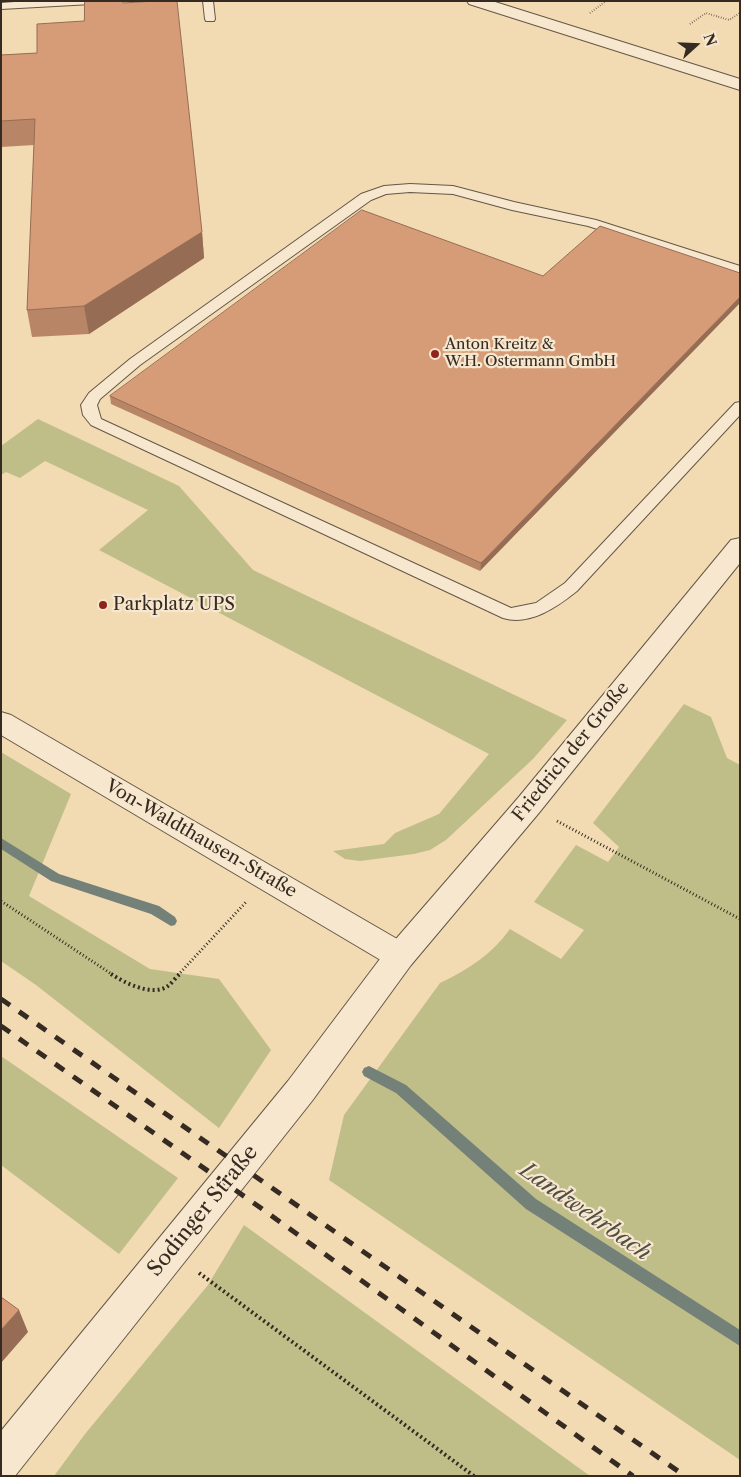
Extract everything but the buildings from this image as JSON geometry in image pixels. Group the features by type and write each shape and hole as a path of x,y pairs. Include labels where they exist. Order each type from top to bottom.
{"street":[{"path":"475,1 740,85"},
{"name":"Friedrich der Große","path":"400,956 528,806 740,546"},
{"name":"Von-Waldthausen-Straße","path":"1,722 400,956"},
{"name":"Sodinger Straße","path":"1,1462 300,1091 400,956"}],"lane":[{"path":"1,6 92,1"},
{"path":"208,1 210,19"},
{"path":"740,271 591,223 512,206 453,190 410,188 384,190 366,197 135,362 94,396 89,405 91,415 96,422 509,614 524,613 545,607 571,588 740,406"},
{"path":"724,425 740,430"}],"path":[{"path":"690,24 706,13 729,20 736,15 740,15"},
{"path":"528,806 740,919"},
{"path":"1,901 124,982 145,990 167,987 268,878"},
{"path":"170,1252 474,1476"}],"shaded area":[{"path":"38,419 179,486 253,570 567,720 533,759 446,840 430,850 414,854 360,861 345,859 333,851 384,844 395,833 439,814 489,754 99,550 148,510 45,461 20,478 6,472 1,475 1,446"},
{"path":"684,704 711,717 727,758 740,765 740,1460 329,1180 344,1115 440,983 460,973 487,954 510,929 561,959 584,930 534,902 576,845 608,862 619,847 593,823"},
{"path":"1,752 71,794 29,896 150,969 219,979 271,1050 219,1128 36,985 1,961"},
{"path":"1,1056 178,1178 119,1254 1,1165"},
{"path":"244,1225 590,1476 54,1476 85,1434 208,1285"}],"waterway":[{"name":"Landwehrbach","path":"1,843 55,878 155,910 171,921"},
{"name":"Landwehrbach","path":"369,1072 401,1089 531,1204 740,1339"}],"railway":[{"path":"1,999 685,1476"},
{"path":"1,1026 258,1206 633,1476"}],"place":[{"name":"Anton Kreitz & W.H. Ostermann GmbH","path":"435,354"},
{"name":"Parkplatz UPS","path":"103,605"}]}
